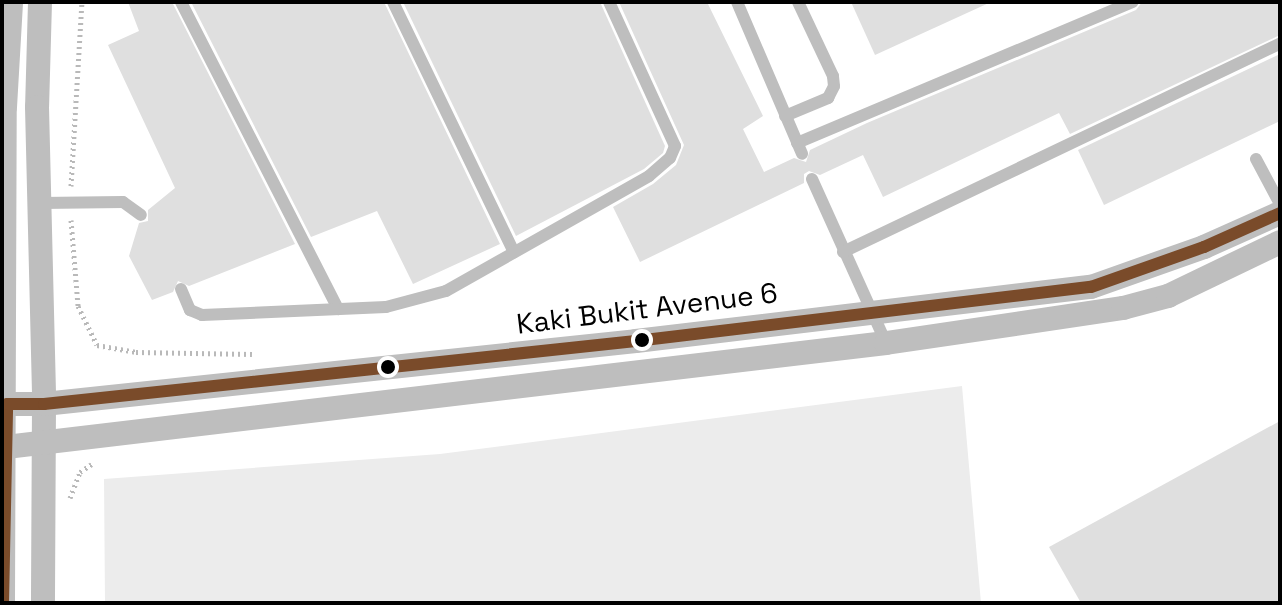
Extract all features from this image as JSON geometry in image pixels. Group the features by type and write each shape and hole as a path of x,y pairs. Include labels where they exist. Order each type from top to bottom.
{"street":[{"path":"3,603 7,404 5,107 11,2"},
{"path":"40,2 37,107 44,404 43,603"},
{"name":"Kaki Bukit Avenue 6","path":"7,404 44,404 620,343 1091,287 1204,247 1280,213"},
{"path":"6,447 886,343 1123,308 1168,296 1280,242"}],"lane":[{"path":"181,2 338,309"},
{"path":"393,2 514,252"},
{"path":"181,289 190,310 202,315 386,307 446,291 649,176 673,152 671,131 609,2"},
{"path":"737,2 799,149 1133,2"},
{"path":"785,116 828,98 834,86 833,76 798,2"},
{"path":"843,252 1280,44"},
{"path":"1256,159 1280,204"},
{"path":"812,179 886,343"},
{"path":"41,203 123,202 141,215"}],"path":[{"path":"82,2 70,202 78,306 97,345"},
{"path":"70,512 70,498 80,472 100,458"}],"shaded area":[{"path":"962,386 981,603 105,603 104,479 440,454"}],"building":[{"path":"128,2 172,2 295,244 189,286 178,281 173,292 152,300 129,256 139,223 148,221 148,210 175,188 108,45 139,31"},
{"path":"191,2 384,2 500,244 413,284 377,211 311,237"},
{"path":"403,2 600,2 665,146 663,153 644,169 516,236"},
{"path":"619,2 707,2 763,116 743,129 764,172 794,158 806,162 810,150 1136,10 1142,2 1280,2 1280,35 1070,134 1059,113 883,197 863,155 820,175 809,171 804,174 804,183 640,262 613,207 653,184 676,165 684,145"},
{"path":"851,2 991,2 875,55"},
{"path":"1280,54 1280,121 1104,205 1078,150"},
{"path":"1280,421 1280,603 1081,603 1049,547"}],"transit line":[{"path":"3,603 7,404 44,404 636,341 1091,287 1204,247 1280,213"}]}
